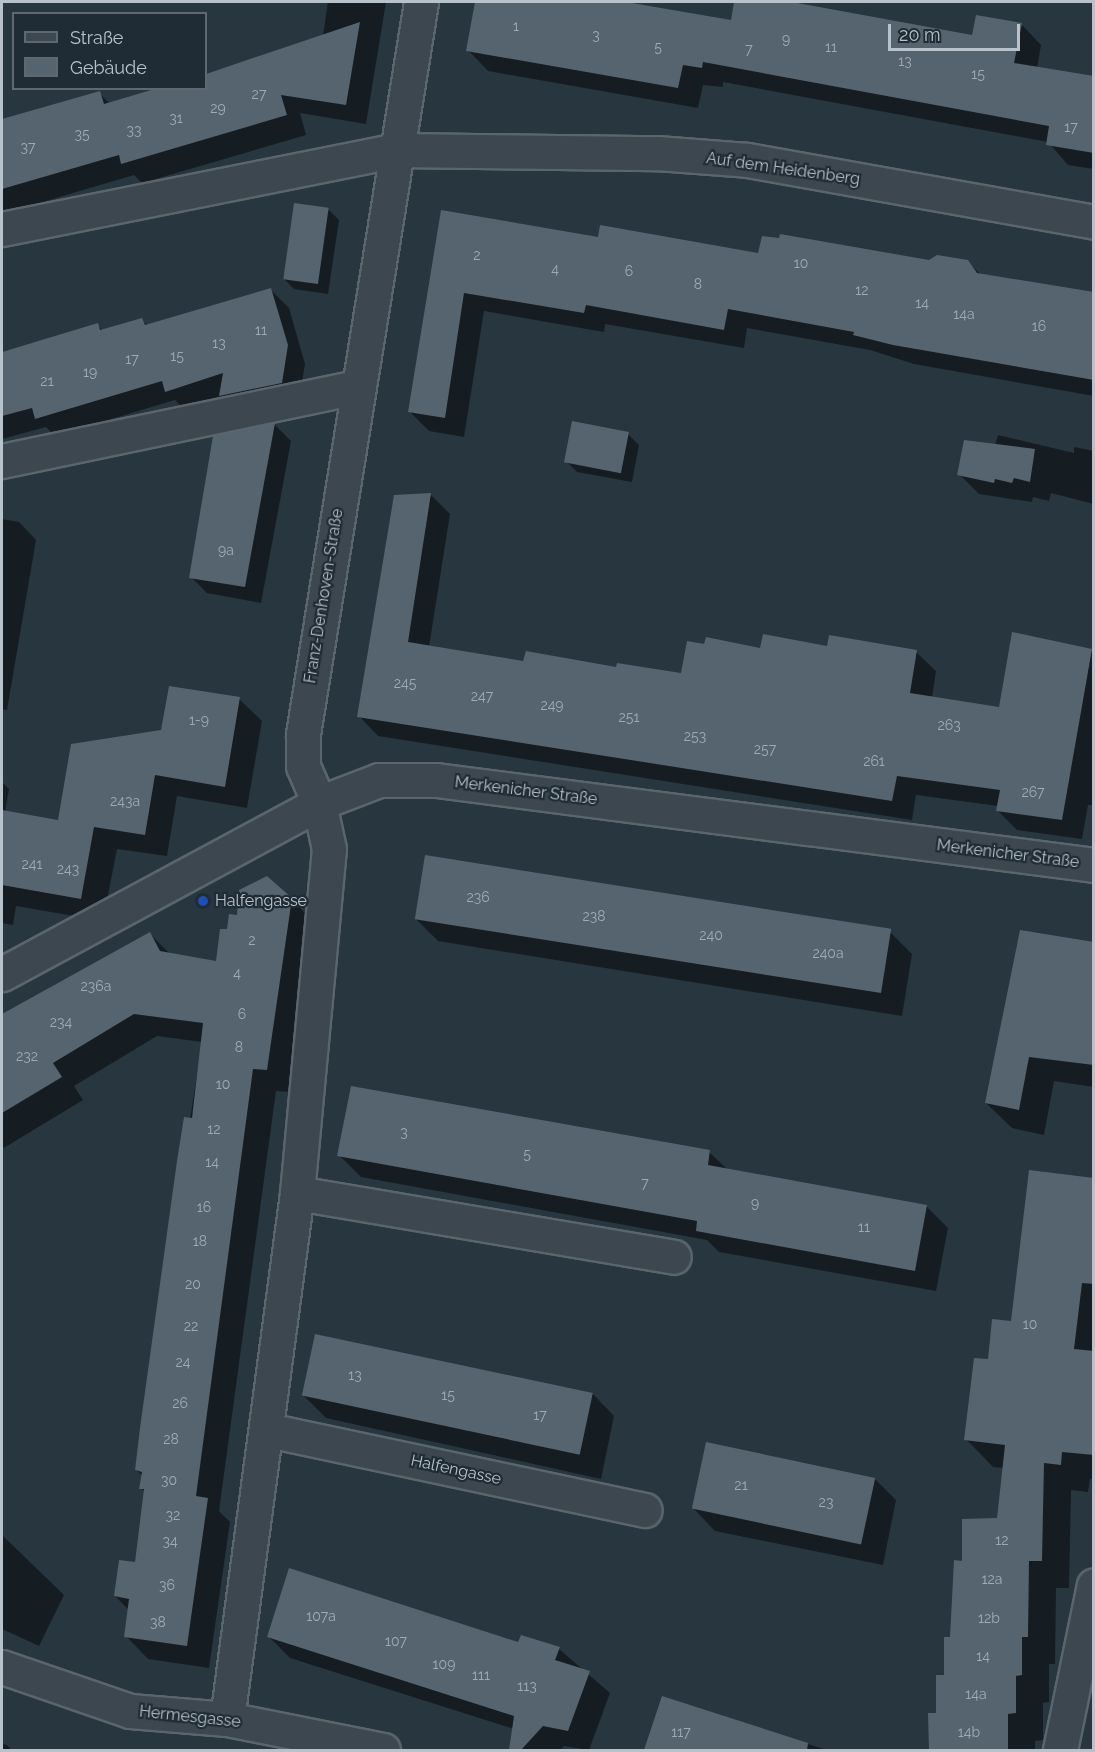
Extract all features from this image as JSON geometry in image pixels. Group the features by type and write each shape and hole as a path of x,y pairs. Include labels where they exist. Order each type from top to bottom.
{"street":[{"name":"Franz-Denhoven-Straße","path":"319,803 303,766 303,734 356,387 421,2"},
{"name":"Auf dem Heidenberg","path":"396,150 657,153 747,160 1094,222"},
{"path":"2,229 396,150"},
{"path":"2,461 356,387"},
{"name":"Merkenicher Straße","path":"2,974 319,803 379,780 436,780 1094,865"},
{"path":"227,1719 268,1430 297,1193 329,849 319,803"},
{"path":"297,1193 674,1257"},
{"name":"Halfengasse","path":"268,1430 645,1510"},
{"path":"1060,1750 1094,1585"},
{"name":"Hermesgasse","path":"2,1667 130,1711 227,1719 382,1750"}],"building":[{"path":"475,2 626,2 731,20 734,2 792,2 972,35 976,15 1022,23 1014,63 1094,76 1094,153 1046,145 1049,126 703,62 702,68 683,65 678,88 466,51"},
{"path":"360,22 346,105 281,95 287,115 121,164 119,155 2,189 2,119 100,91 104,104 151,90 207,90 207,74"},
{"path":"294,203 329,208 318,284 283,279"},
{"path":"441,210 598,237 600,225 758,253 762,236 779,238 780,234 929,260 937,255 968,260 977,273 1094,292 1094,380 893,345 853,335 854,332 728,309 724,330 586,305 584,313 464,293 445,418 408,412"},
{"path":"271,288 288,345 282,383 219,396 223,373 165,392 162,381 35,419 32,408 2,416 2,352 98,323 100,330 142,318 145,325"},
{"path":"572,421 629,432 621,473 564,462"},
{"path":"275,423 245,587 189,578 213,436"},
{"path":"964,440 1035,449 1030,482 1014,478 1012,483 995,479 994,483 957,475"},
{"path":"431,493 408,642 523,661 526,651 616,667 617,663 681,673 687,641 704,644 706,637 760,648 763,634 827,646 829,635 917,650 910,693 999,707 1012,632 1092,649 1062,820 996,811 1000,790 897,776 892,801 357,717 394,495"},
{"path":"169,686 240,697 225,787 155,775 145,835 94,827 81,899 2,885 2,810 58,820 71,744 161,730"},
{"path":"425,855 891,929 881,993 415,919"},
{"path":"267,876 292,898 267,1070 253,1069 196,1496 208,1498 187,1646 124,1637 129,1599 114,1596 119,1560 135,1562 144,1489 139,1489 142,1472 135,1470 140,1428 177,1161 184,1117 192,1118 203,1023 134,1014 53,1063 62,1077 2,1113 2,1014 150,932 160,951 216,961 220,929 227,929 229,914 237,915 239,890"},
{"path":"1020,930 1094,942 1094,1065 1029,1057 1019,1110 985,1103"},
{"path":"351,1086 710,1150 708,1165 927,1205 915,1271 696,1231 697,1221 337,1156"},
{"path":"1029,1170 1094,1178 1094,1284 1082,1283 1074,1349 1094,1351 1094,1455 1062,1452 1061,1465 1044,1463 1042,1561 1029,1561 1028,1637 1022,1637 1022,1675 1016,1676 1016,1713 1008,1714 1008,1750 929,1750 928,1713 936,1713 936,1675 944,1675 944,1637 950,1637 954,1560 962,1561 962,1519 997,1518 1005,1445 964,1440 974,1358 988,1359 992,1319 1011,1321"},
{"path":"315,1334 593,1393 580,1455 302,1396"},
{"path":"706,1442 875,1478 861,1544 692,1509"},
{"path":"289,1568 518,1642 521,1635 560,1647 555,1660 590,1671 568,1731 543,1726 521,1750 509,1750 514,1716 267,1637"},
{"path":"662,1696 808,1743 807,1750 644,1750"}],"place":[{"name":"Halfengasse","path":"203,901"}]}
